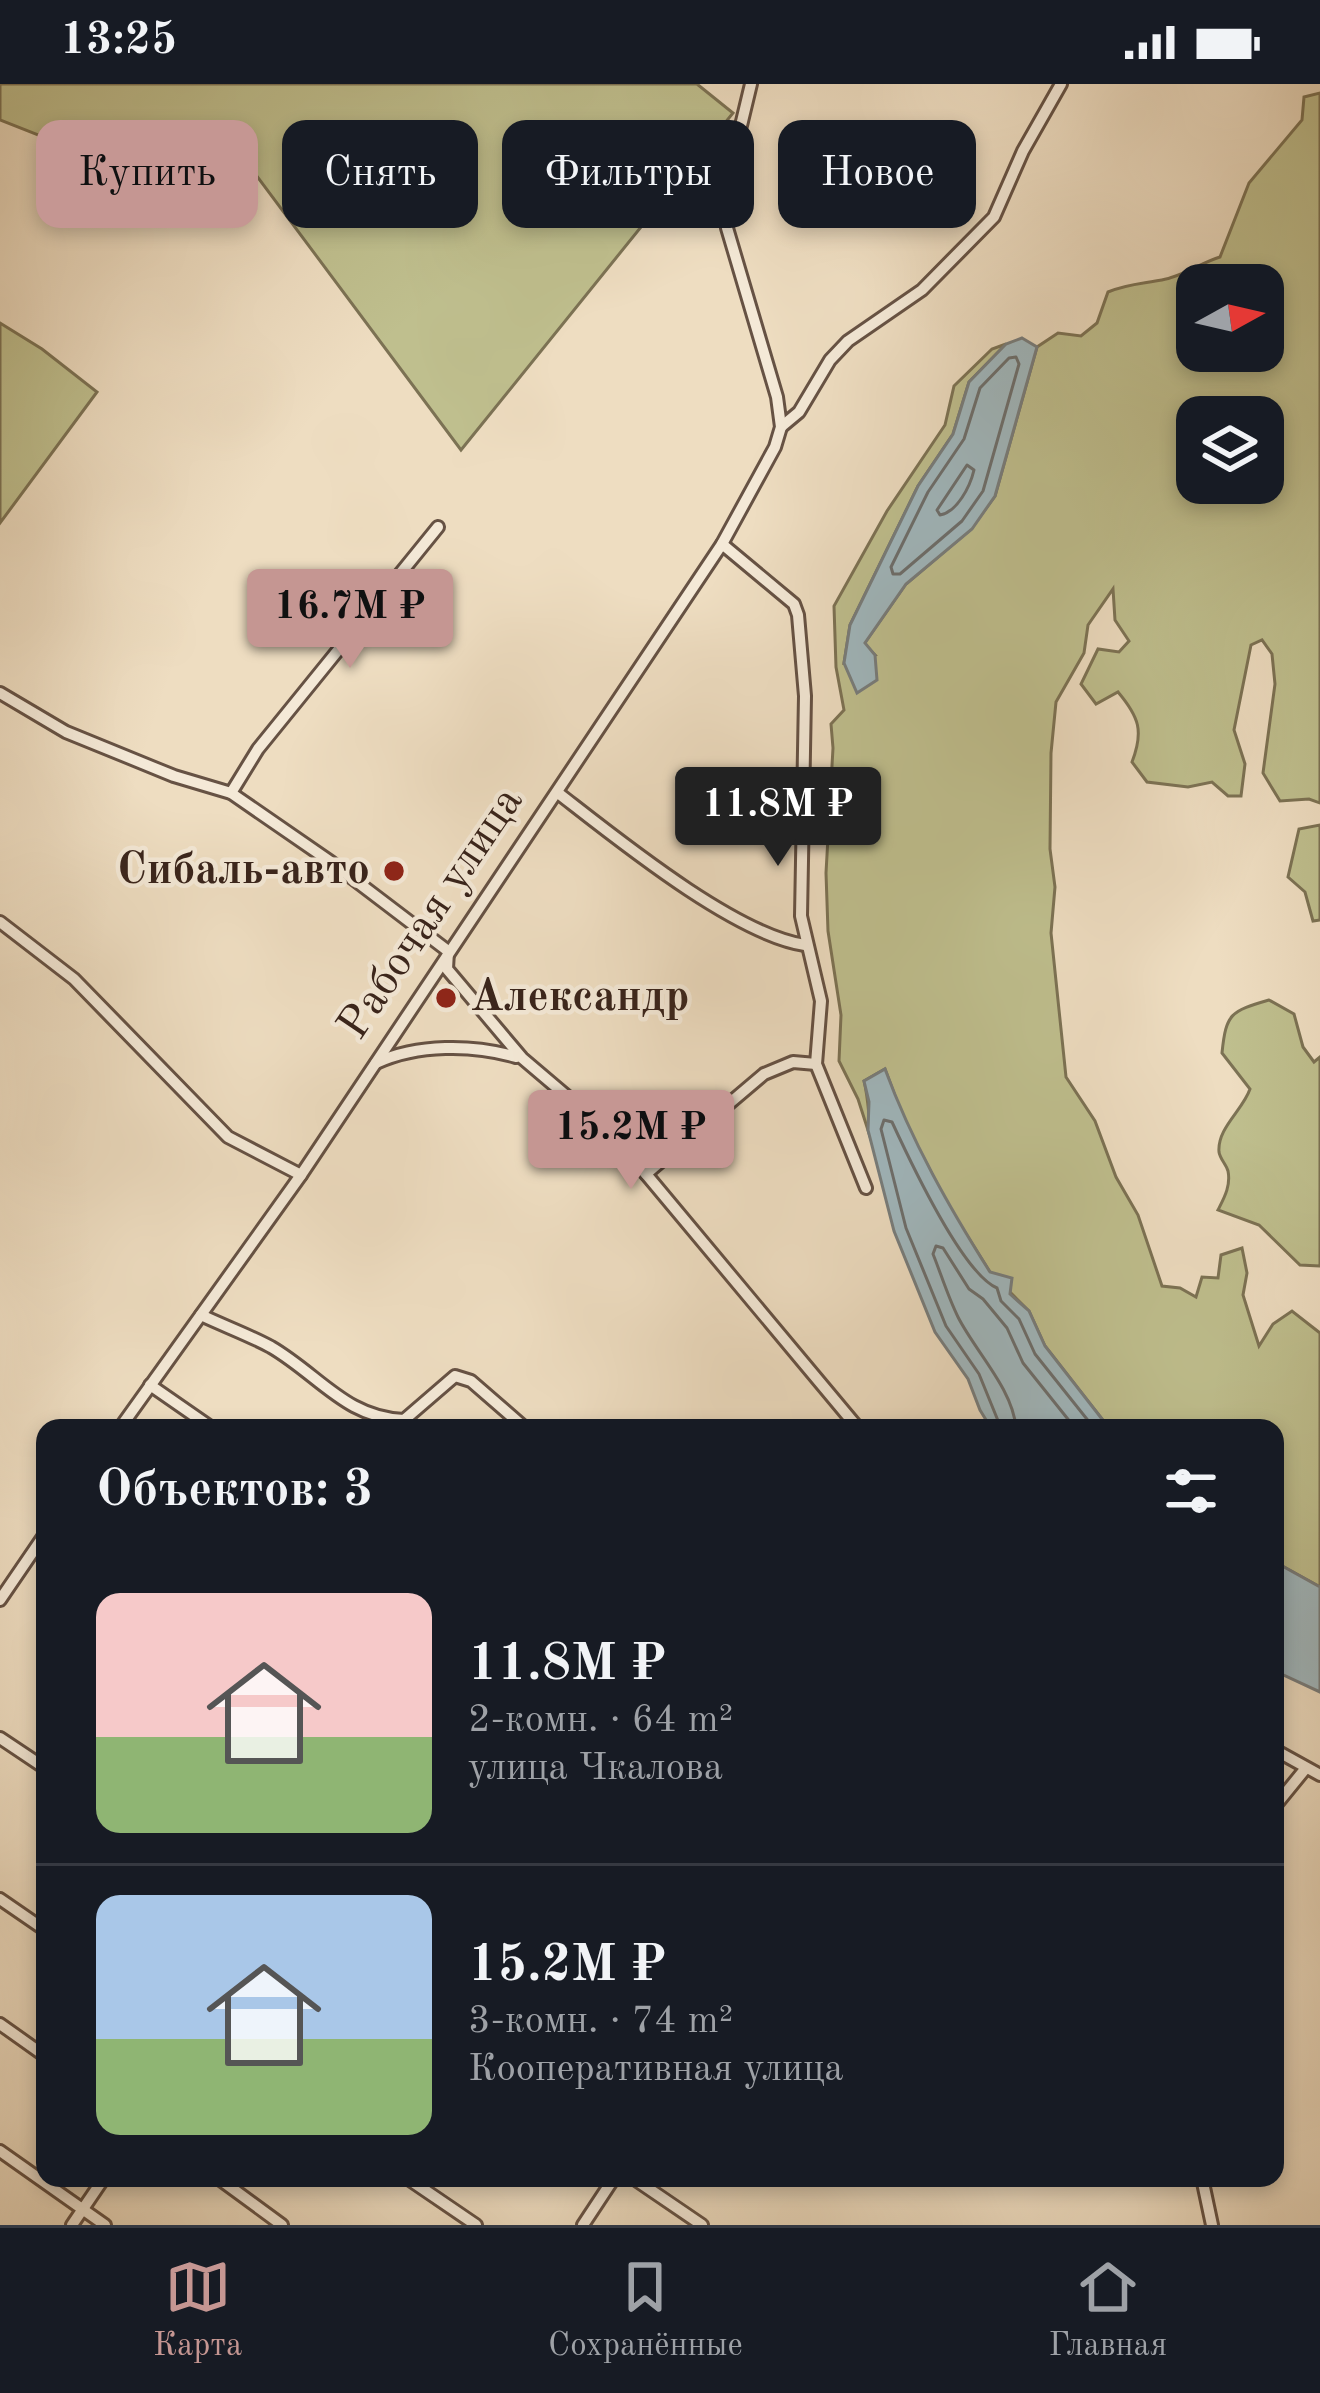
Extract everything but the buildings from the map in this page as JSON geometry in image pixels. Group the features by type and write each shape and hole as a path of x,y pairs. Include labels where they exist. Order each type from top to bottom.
{"street":[{"path":"752,84 726,188 727,228 777,398 781,427"},
{"name":"Рабочая улица","path":"126,1419 301,1175 558,793 722,544 775,447 781,427 799,412 830,360 848,340 922,290 994,217 1023,151 1061,84"},
{"path":"231,793 258,749 438,527"},
{"path":"722,544 794,604 798,615 805,696 801,887 805,944 821,1001 816,1064 866,1188"},
{"path":"0,693 66,732 174,776 231,793 448,951 447,969 522,1058 595,1120 646,1174 850,1419"},
{"path":"558,793 688,888 769,934 805,944"},
{"path":"0,922 74,979 228,1137 301,1175"},
{"path":"373,1064 422,1050 477,1049 522,1058"},
{"path":"646,1174 764,1074 793,1062 816,1064"},
{"path":"201,1316 274,1349 354,1408 378,1419"},
{"path":"405,1419 454,1376 471,1381 515,1419"},
{"path":"150,1385 199,1419"},
{"path":"0,1600 36,1547"},
{"path":"0,1738 36,1762"},
{"path":"1284,1755 1320,1775"},
{"path":"1284,1794 1306,1768"},
{"path":"0,1899 36,1924"},
{"path":"0,2024 36,2050"},
{"path":"0,2151 36,2176"},
{"path":"52,2187 105,2225"},
{"path":"72,2225 98,2187"},
{"path":"230,2187 282,2225"},
{"path":"420,2187 476,2225"},
{"path":"583,2225 608,2187"},
{"path":"646,2187 702,2225"},
{"path":"1204,2187 1212,2225"}],"green space":[{"path":"0,84 697,84 733,113 727,120 502,120 502,228 640,228 461,450 296,228 478,228 478,120 282,120 282,210 258,178 258,120 36,120 36,134 0,120"},
{"path":"1320,93 1320,803 1280,801 1263,773 1275,684 1272,654 1262,640 1251,645 1234,730 1245,764 1241,796 1228,796 1212,782 1188,787 1147,782 1132,762 1138,733 1131,709 1118,692 1096,704 1081,684 1098,649 1119,652 1129,641 1115,620 1113,589 1088,625 1084,653 1056,702 1051,753 1050,849 1055,887 1051,933 1066,1077 1095,1121 1116,1177 1138,1215 1162,1286 1180,1288 1196,1297 1202,1277 1218,1278 1221,1255 1242,1248 1247,1273 1243,1295 1259,1346 1273,1324 1292,1311 1320,1333 1320,1587 1284,1567 1284,1419 1102,1419 1045,1346 1029,1311 990,1272 949,1207 904,1120 885,1069 864,1081 875,1152 858,1099 839,1061 841,1015 828,931 831,724 844,710 836,667 834,606 887,511 945,425 954,386 992,349 1006,344 969,382 953,434 918,486 850,625 844,663 875,655 864,644 906,584 971,529 995,496 1037,347 1058,333 1081,336 1097,323 1108,292 1176,275 1176,372 1284,372 1284,264 1203,264 1220,257 1249,183 1302,120 1304,97"},
{"path":"0,323 97,392 0,523"},
{"path":"1320,825 1320,920 1313,921 1305,892 1288,877 1299,829"},
{"path":"1269,1000 1294,1014 1303,1047 1314,1062 1320,1057 1320,1266 1300,1265 1259,1225 1218,1210 1229,1176 1219,1143 1250,1089 1222,1053 1226,1029 1238,1011"}],"water":[{"path":"1022,338 1037,347 995,496 972,529 906,584 865,643 875,655 877,680 857,693 844,663 850,625 918,486 953,434 969,382 1006,344"},
{"path":"885,1069 932,1174 990,1272 1012,1278 1010,1294 1029,1311 1045,1346 1102,1419 986,1419 968,1379 935,1332 894,1231 868,1130 864,1081"},
{"path":"1284,1567 1320,1587 1320,1692 1284,1675"}],"place":[{"name":"Сибаль-авто","path":"394,871"},
{"name":"Александр","path":"446,998"}]}
